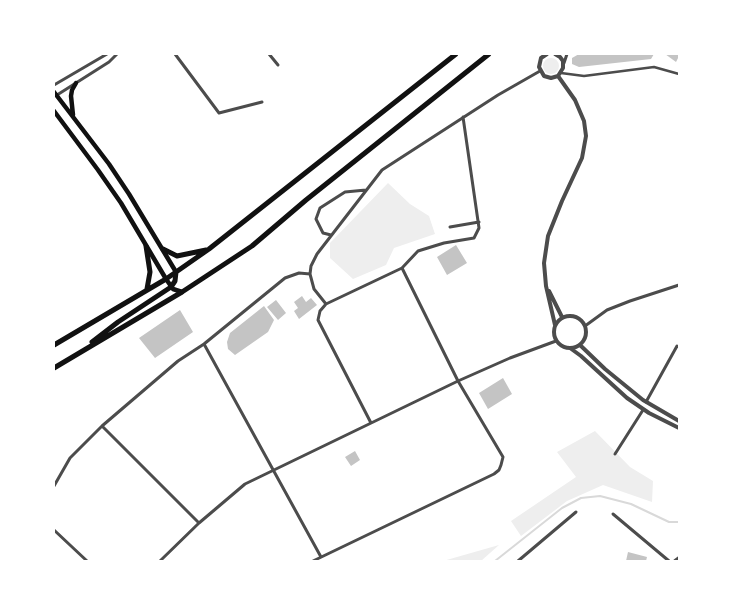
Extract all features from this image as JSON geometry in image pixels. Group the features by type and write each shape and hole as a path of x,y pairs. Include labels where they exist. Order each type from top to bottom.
{"highway":[{"path":"54,345 166,279 209,249 456,54"},
{"path":"54,368 182,292 252,246 306,200 490,54"},
{"path":"146,246 150,272 147,289"},
{"path":"163,249 177,256 209,249"},
{"path":"75,355 118,322 171,287 175,281 176,272"}],"main road":[{"path":"73,116 71,96 72,90 76,83"},
{"path":"55,94 109,164 176,272"},
{"path":"55,113 120,202 171,287 176,291 182,292"}],"street":[{"path":"54,85 107,54"},
{"path":"55,94 76,83 109,62 117,54"},
{"path":"175,54 219,113 262,102"},
{"path":"269,54 278,65"},
{"path":"547,54 540,56 539,64 540,70 544,76 548,78 560,75 584,76 654,67 679,74"},
{"path":"557,54 564,64"},
{"path":"560,75 567,54"},
{"path":"326,304 314,289 310,274 311,266 317,254 331,235 382,170 463,117 540,70"},
{"path":"560,75 575,100 584,121 586,136 582,158 548,236 544,263 546,286 555,325 554,330 556,341 582,356 627,398 643,410 679,428"},
{"path":"371,423 318,320 320,311 326,304 402,268 418,251 474,238 480,228 463,117"},
{"path":"331,235 323,233 316,219 320,208 345,192 366,190"},
{"path":"450,227 478,222"},
{"path":"313,561 494,474 499,470 501,465 502,457 458,381 402,268"},
{"path":"54,486 70,458 102,426 178,361 204,344 285,278 299,273 310,274"},
{"path":"585,326 607,310 679,285"},
{"path":"546,286 562,318"},
{"path":"555,325 562,318 573,316 578,318 585,326 586,336 580,345 570,348"},
{"path":"160,561 199,523 245,484 458,381 510,358 556,341"},
{"path":"204,344 321,557"},
{"path":"580,345 605,369 646,402 679,420"},
{"path":"646,402 677,346 679,347"},
{"path":"615,454 643,410"},
{"path":"102,426 199,523"},
{"path":"518,561 576,512"},
{"path":"613,514 670,561"},
{"path":"54,530 87,561"},
{"path":"675,561 679,558"}],"shaded area":[{"path":"548,58 554,58 559,63 557,72 554,74 548,74 543,69 543,63"},
{"path":"388,183 410,204 429,216 435,234 394,248 386,265 353,279 330,258 330,243"},
{"path":"595,431 630,467 653,481 652,502 603,485 567,501 521,536 511,521 576,477 557,452"},
{"path":"499,545 481,561 443,561"}],"building":[{"path":"579,54 654,54 651,59 579,67 572,64 572,58"},
{"path":"665,54 679,54 679,56 676,62"},
{"path":"456,245 467,263 447,275 437,257"},
{"path":"302,296 306,302 311,298 317,305 299,319 294,311 298,308 294,302"},
{"path":"276,300 286,313 278,320 267,307"},
{"path":"264,306 274,320 268,332 235,355 228,349 227,342 230,333"},
{"path":"180,310 193,332 155,358 139,338"},
{"path":"503,378 512,394 488,409 479,393"},
{"path":"355,451 360,460 351,466 345,457"},
{"path":"628,552 647,557 646,561 626,561"}],"waterway":[{"path":"495,561 562,508 581,498 600,496 631,504 669,522 679,522"}]}
